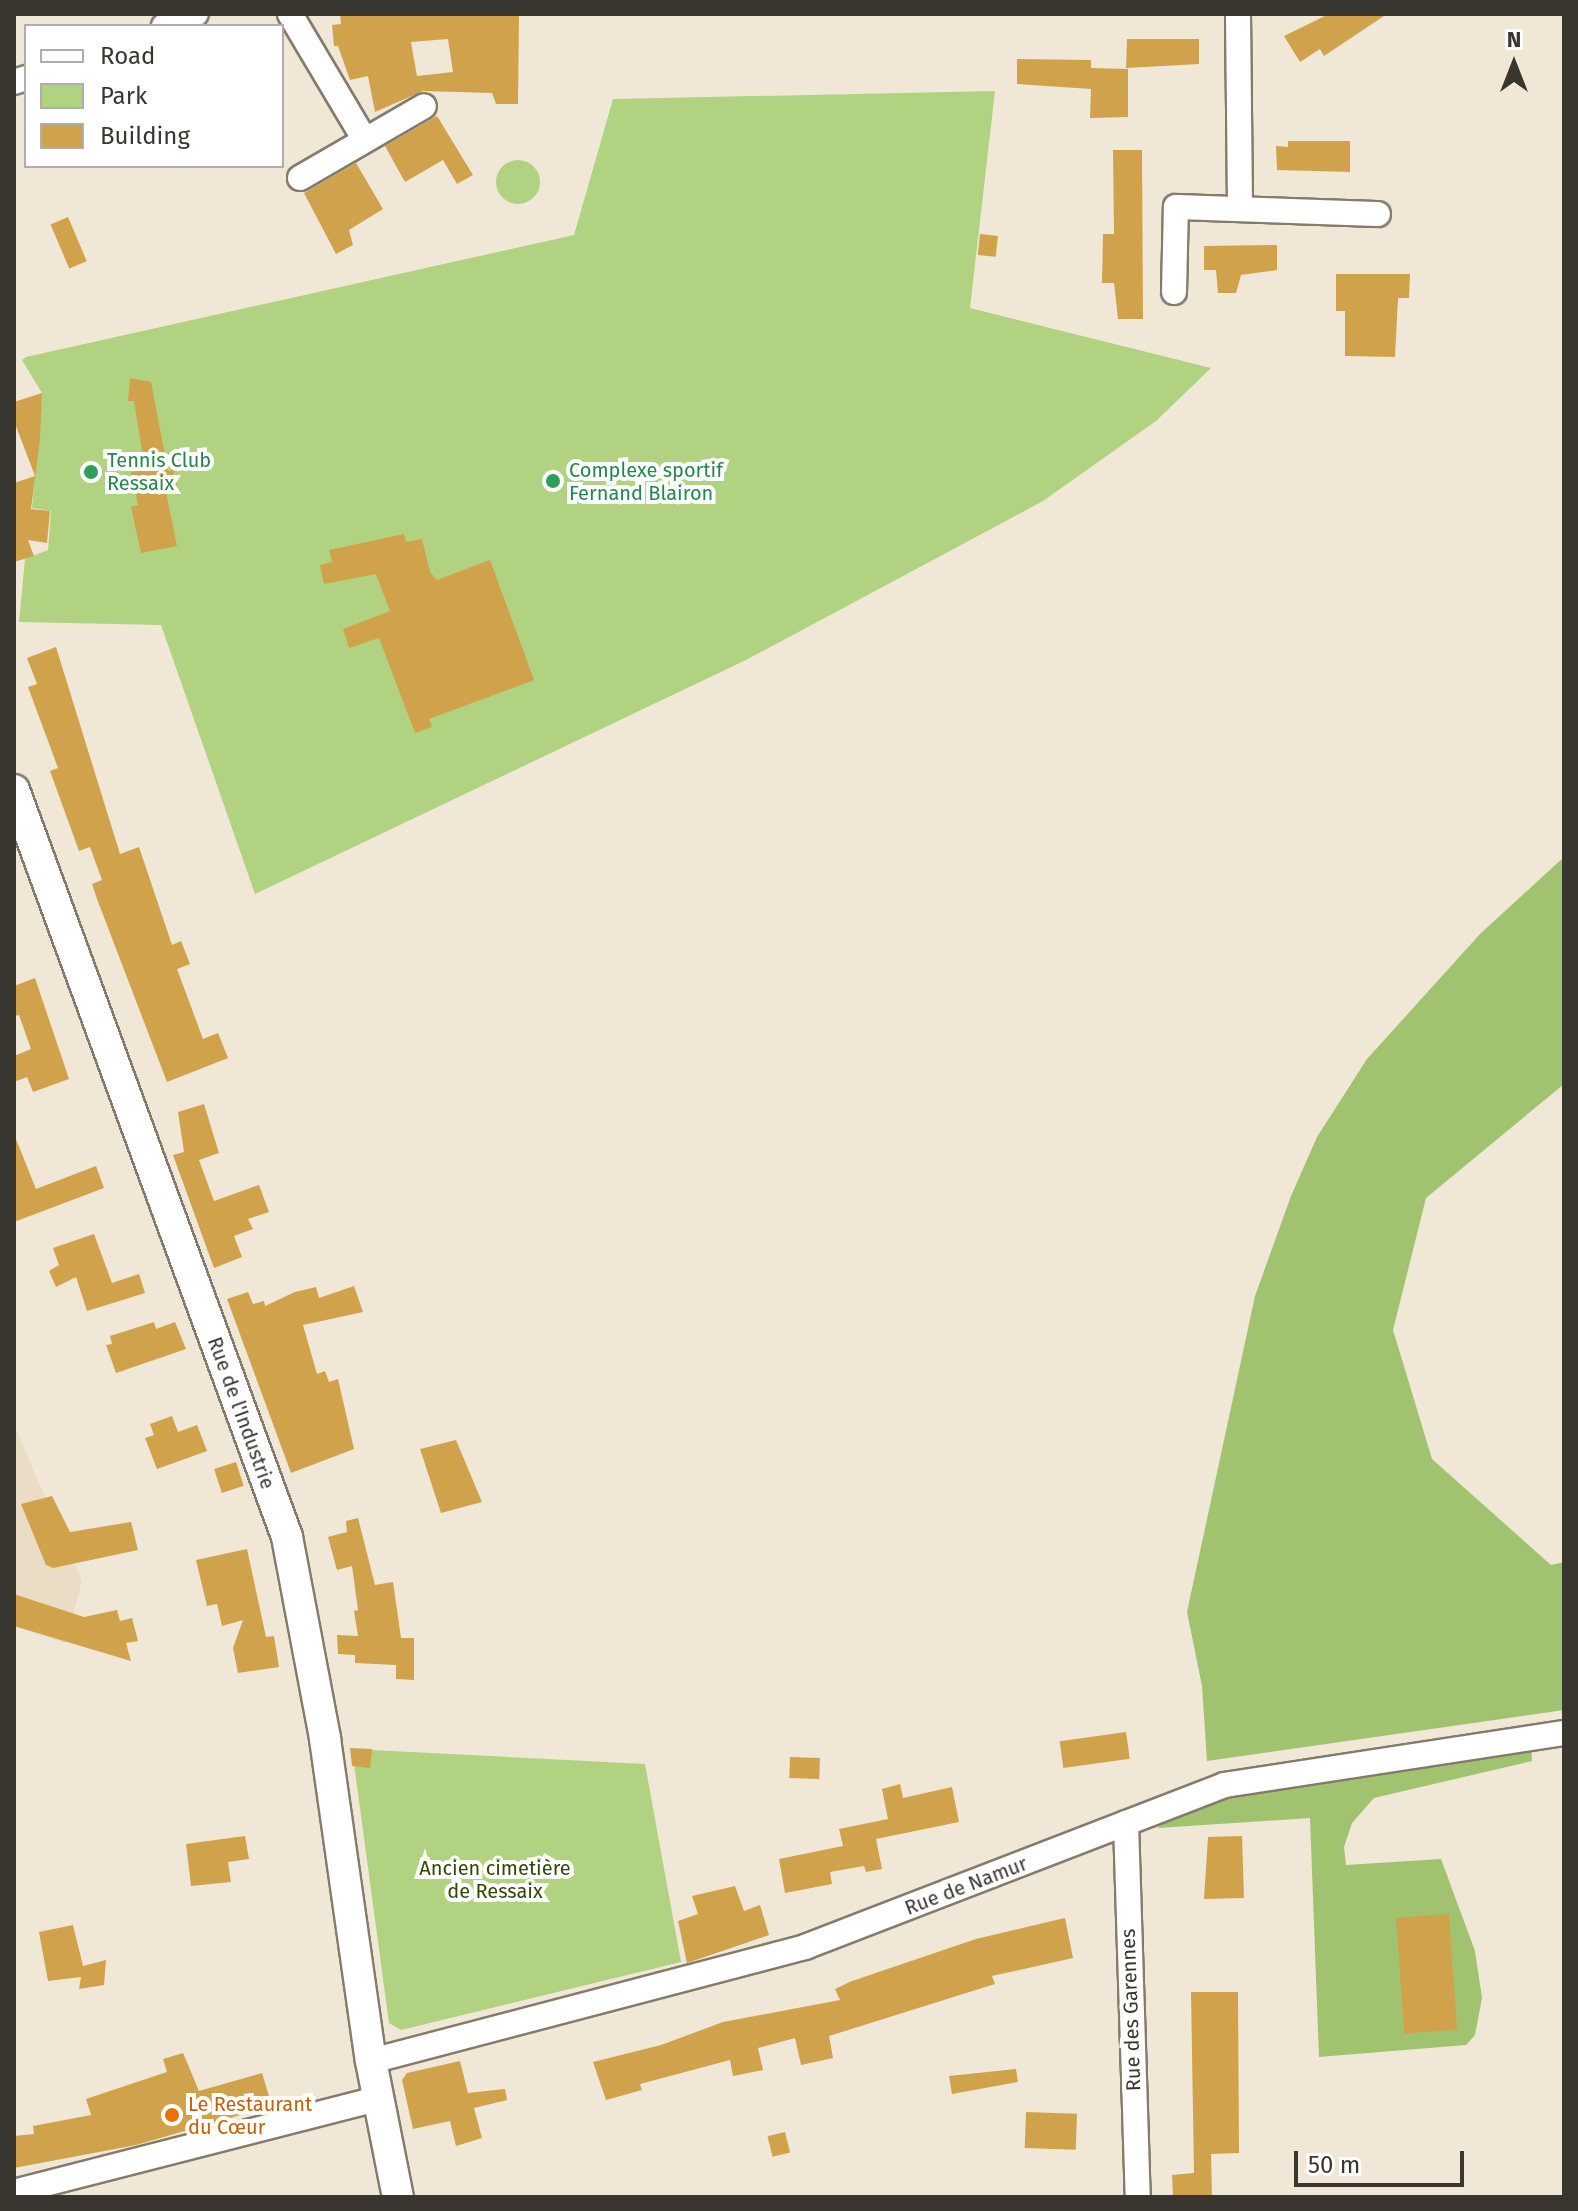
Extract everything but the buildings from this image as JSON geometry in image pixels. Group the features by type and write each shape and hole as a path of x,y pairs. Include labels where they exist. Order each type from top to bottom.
{"street":[{"path":"169,24 196,14"},
{"path":"290,14 363,137"},
{"path":"1238,14 1240,207"},
{"path":"300,178 363,137 424,106"},
{"path":"1174,292 1176,207 1378,214"},
{"name":"Rue de l'Industrie","path":"14,790 287,1537 325,1739 377,2099 398,2197"},
{"name":"Rue de Namur","path":"371,2061 777,1955 1194,1795 1248,1780 1564,1733"},
{"name":"Rue des Garennes","path":"1126,1823 1138,2197"},
{"path":"14,2192 377,2099"}],"shaded area":[{"path":"14,1425 82,1581 65,1643 14,1626"}],"green space":[{"name":"Complexe sportif Fernand Blairon","path":"995,91 970,308 1211,368 1156,421 1043,501 746,660 255,894 161,625 19,622 25,559 48,550 51,511 32,508 42,393 22,360 26,357 574,235 613,99"},
{"path":"518,160 534,166 540,182 534,198 518,204 502,198 496,182 502,166"},
{"path":"1564,857 1564,1084 1426,1198 1393,1330 1432,1459 1551,1565 1564,1562 1564,1710 1207,1761 1202,1686 1187,1612 1255,1296 1291,1196 1317,1137 1367,1059 1480,934"},
{"path":"1531,1744 1532,1761 1374,1798 1352,1823 1344,1847 1346,1865 1441,1859 1475,1951 1482,1998 1475,2035 1466,2045 1319,2057 1310,1818 1158,1828 1173,1810 1219,1795"},
{"name":"Ancien cimetière de Ressaix","path":"352,1749 645,1764 681,1962 401,2030 389,2023"}],"place":[{"name":"Tennis Club Ressaix","path":"91,472"},
{"name":"Complexe sportif Fernand Blairon","path":"553,481"},
{"name":"Le Restaurant du Cœur","path":"172,2115"}]}
